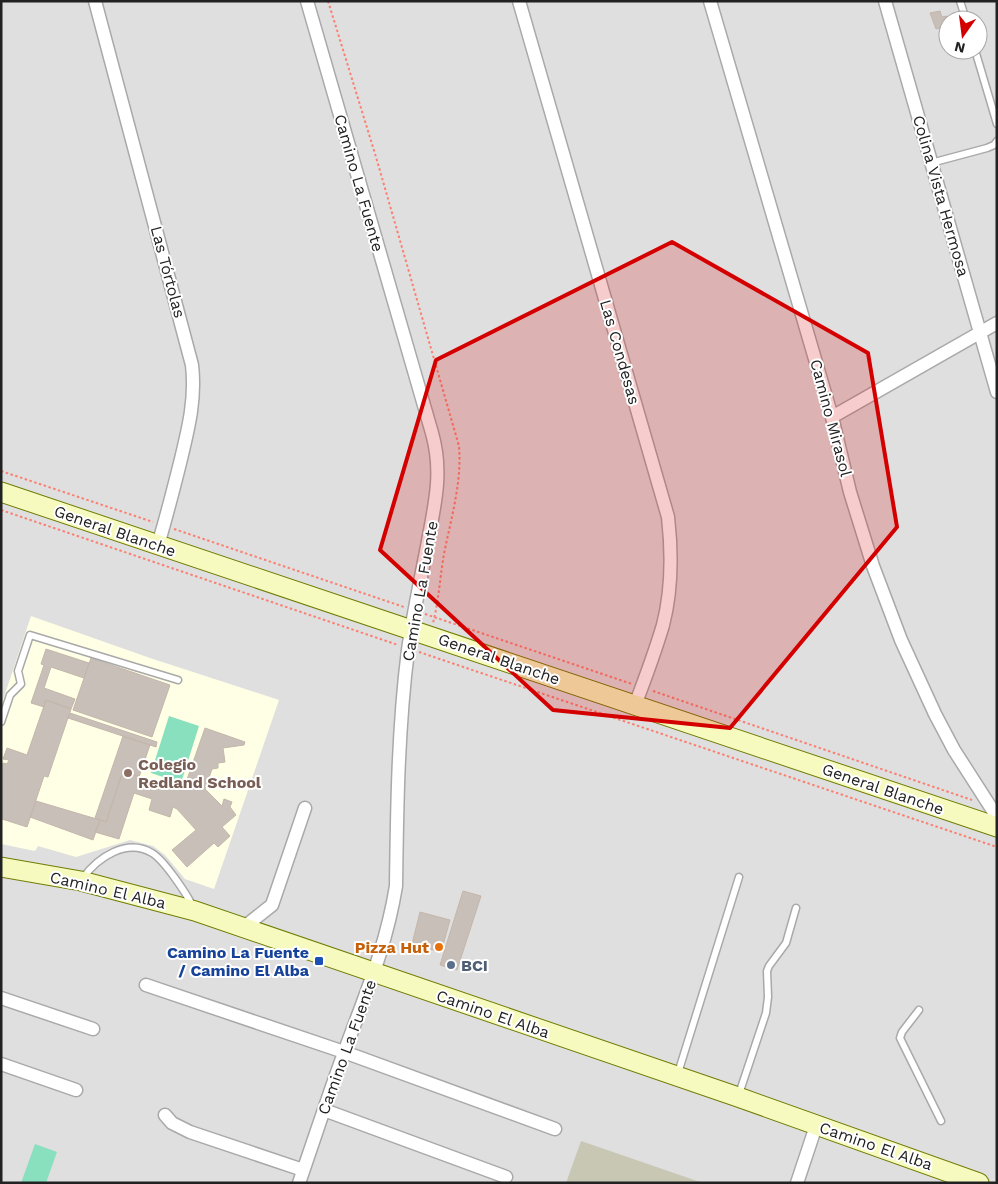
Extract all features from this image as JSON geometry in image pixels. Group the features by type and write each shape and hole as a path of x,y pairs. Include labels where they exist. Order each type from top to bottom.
{"main road":[{"name":"General Blanche","path":"1,492 997,827"},
{"name":"Camino El Alba","path":"1,867 81,882 195,911 374,974 738,1097 979,1183"}],"street":[{"name":"Las Tórtolas","path":"95,1 192,365 194,391 190,424 158,545"},
{"name":"Camino La Fuente","path":"299,1183 344,1052 374,974 387,932 396,886 400,724 409,648 438,482 437,451 307,1"},
{"name":"Las Condesas","path":"519,1 668,517 671,560 663,624 635,705"},
{"name":"Camino Mirasol","path":"710,1 832,417 840,455 861,529 886,602 935,714 954,750 997,817"},
{"name":"Colina Vista Hermosa","path":"885,1 997,392"},
{"path":"832,417 997,323"},
{"path":"242,928 272,905 305,808"},
{"path":"146,985 344,1052 555,1129"},
{"path":"1,998 93,1029"},
{"path":"1,1064 76,1090"},
{"path":"324,1110 506,1177"},
{"path":"165,1115 172,1123 190,1132 303,1170"},
{"path":"797,1183 816,1126"}],"lane":[{"path":"977,60 997,124"},
{"path":"931,163 987,148 994,145 997,141"},
{"path":"1,722 10,695 21,684 18,671 30,634 178,680"},
{"path":"81,882 94,866 105,857 124,848 134,848 154,854 185,892 195,911"},
{"path":"677,1077 739,877"},
{"path":"738,1097 766,1013 768,997 767,972 769,966 786,943 796,908"},
{"path":"919,1010 902,1032 900,1038 941,1121"}],"path":[{"path":"1,471 642,687 961,797 988,804"},
{"path":"1,510 997,848"}],"highlighted area":[{"path":"672,242 868,353 897,527 730,728 553,710 380,550 436,360"}],"shaded area":[{"path":"1,1 997,1 997,1183 1,1183"},
{"name":"Colegio Redland School","path":"31,616 150,658 279,700 214,889 185,879 165,855 153,846 130,840 76,857 38,846 35,851 1,844 1,706"},
{"path":"581,1141 703,1183 566,1183"}],"green space":[{"path":"169,716 199,726 181,783 151,773"},
{"path":"35,1144 57,1152 46,1183 21,1183"}],"building":[{"path":"938,11 938,28 936,29 930,13"},
{"path":"46,649 89,663 84,678 51,667 44,688 75,699 71,709 46,700 44,707 31,703 44,665 41,664"},
{"path":"91,658 170,685 152,737 73,710"},
{"path":"46,700 71,709 48,777 44,776 27,827 1,820 1,768 3,763 7,764 9,760 3,759 7,748 27,755"},
{"path":"70,713 157,742 156,747 68,718"},
{"path":"205,728 245,742 244,745 223,748 225,762 218,763 218,768 212,769 205,789 222,806 224,799 232,802 230,807 236,815 222,827 230,836 218,847 214,843 187,867 172,850 196,830 177,809 173,807 170,817 149,810 152,799 134,793 119,839 95,832 100,820 106,822 123,771 183,791"},
{"path":"123,736 150,745 139,777 123,771 106,822 95,818"},
{"path":"36,801 100,820 93,840 30,817"},
{"path":"463,891 481,896 457,970 440,965"},
{"path":"420,912 450,920 441,952 412,944"}],"place":[{"name":"Colegio Redland School","path":"128,773"},
{"name":"Pizza Hut","path":"439,947"},
{"name":"Camino La Fuente / Camino El Alba","path":"319,961"},
{"name":"BCI","path":"451,965"}]}
